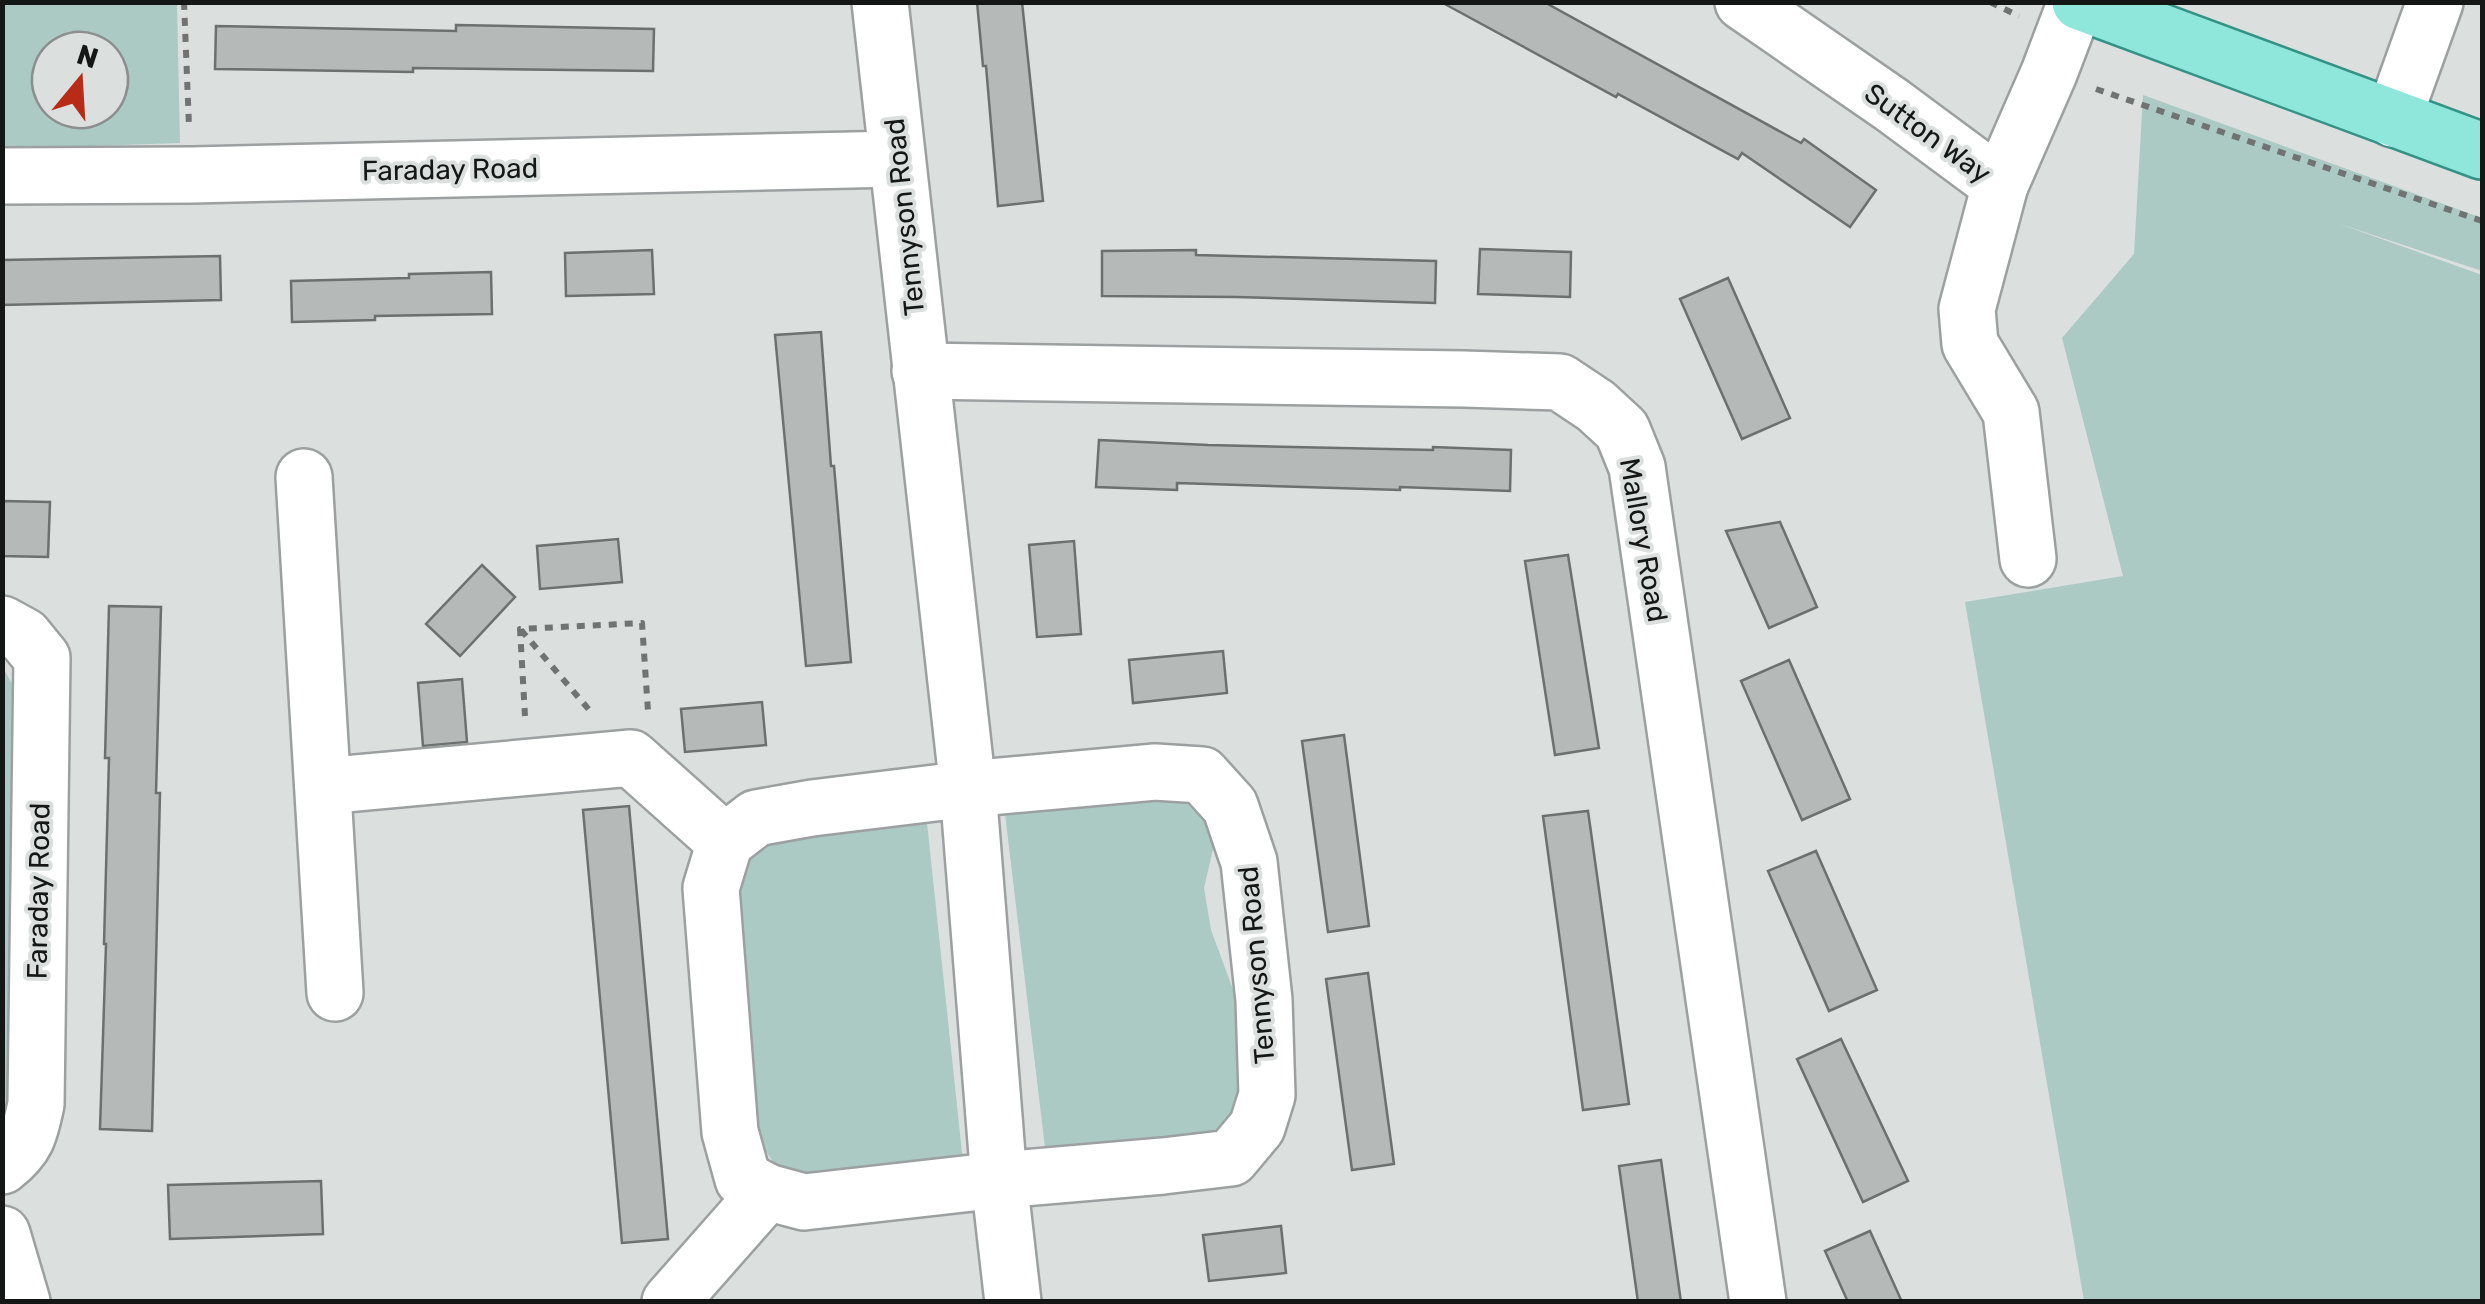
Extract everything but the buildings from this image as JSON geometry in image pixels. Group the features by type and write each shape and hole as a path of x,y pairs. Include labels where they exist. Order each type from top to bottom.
{"main road":[{"name":"Sutton Way","path":"2078,2 2482,151"}],"street":[{"name":"Tennyson Road","path":"880,2 968,789 999,1180 1013,1302"},
{"name":"Sutton Way","path":"1743,2 2000,185 2078,2"},
{"path":"2393,119 2436,2"},
{"name":"Faraday Road","path":"2,176 897,159"},
{"path":"2000,185 1966,309 1970,344 2011,412 2028,559"},
{"name":"Mallory Road","path":"920,371 1560,382 1596,406 1622,430 1637,468 1758,1302"},
{"path":"304,477 334,993"},
{"name":"Faraday Road","path":"2,624 24,636 42,658 36,1104 30,1137 2,1166"},
{"path":"323,786 528,767 642,768 725,842 711,888 730,1132 743,1179 767,1192 670,1302"},
{"name":"Tennyson Road","path":"725,842 756,818 812,808 1156,772 1202,776 1230,806 1249,862 1264,1000 1267,1095 1257,1127 1231,1158 804,1202 767,1192"},
{"path":"2,1234 22,1302"}],"path":[{"path":"184,2 192,175"},
{"path":"2092,88 2482,221"},
{"path":"520,629 642,623 642,768"},
{"path":"520,629 528,767"},
{"path":"520,629 642,768"}],"green space":[{"path":"2,3 177,3 180,143 3,149"},
{"path":"2143,95 2482,218 2482,271 2337,223 2482,275 2482,1301 2084,1301 1965,602 2123,576 2062,338 2134,254"},
{"path":"2,666 16,691 17,1126 7,1133 2,1116"},
{"path":"1158,790 1198,804 1217,832 1204,888 1211,930 1248,1030 1245,1086 1229,1121 1200,1139 1046,1156 1005,814"},
{"path":"927,823 963,1162 809,1178 777,1168 753,1132 732,888 742,857 771,835"}]}
